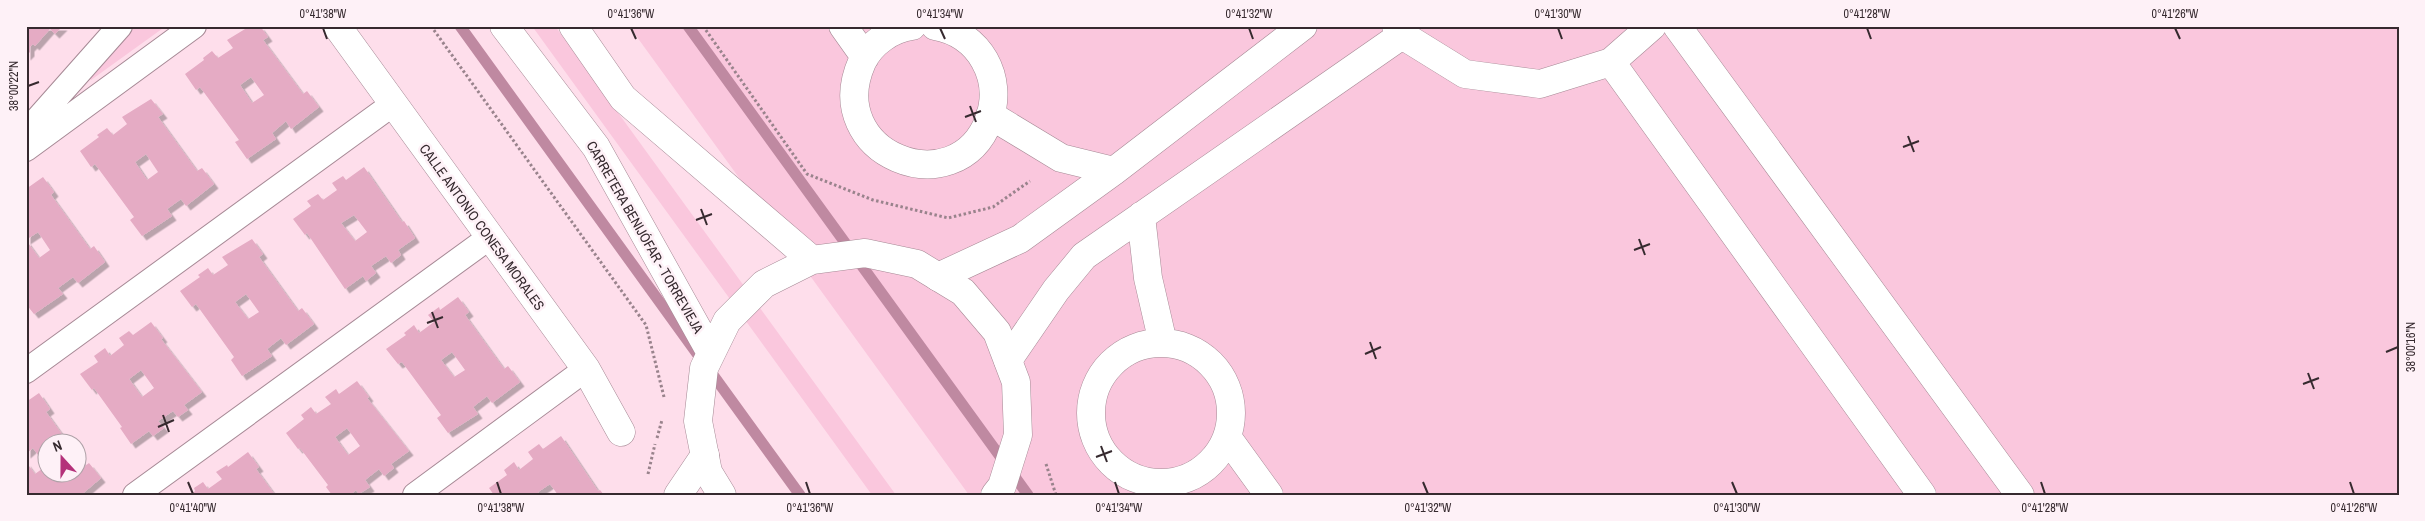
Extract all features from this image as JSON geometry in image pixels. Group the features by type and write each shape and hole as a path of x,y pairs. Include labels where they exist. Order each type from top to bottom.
{"street":[{"name":"CALLE ANTONIO CONESA MORALES","path":"337,26 586,369 621,432"},
{"name":"CARRETERA BENIJÓFAR - TORREVIEJA","path":"504,26 596,147 712,353"},
{"path":"573,26 623,98 812,260"},
{"path":"843,26 865,56"},
{"path":"911,26 901,28 880,40 865,56 856,77 854,99 859,121 870,140 887,155 908,163 930,164 952,160 970,147 986,128 993,106 994,82 985,59 970,40 949,29 935,26"},
{"path":"938,277 1020,239 1114,171 1303,26"},
{"path":"1008,360 1056,290 1084,256 1399,31 1465,74 1540,84 1611,62 1652,26"},
{"path":"1677,26 2020,495"},
{"path":"1611,62 1922,495"},
{"path":"990,115 1061,158 1114,171"},
{"path":"1141,216 1148,278 1163,343"},
{"path":"722,495 708,472 698,421 704,368 727,321 764,284 812,260 865,253 917,264 963,292 997,332 1016,382 1018,435 1002,486 996,495"},
{"path":"1163,343 1185,346 1204,357 1220,374 1230,394 1232,416 1227,437 1216,457 1182,488 1153,483 1130,476 1111,462 1097,442 1091,419 1093,395 1104,372 1120,355 1140,346 1163,343"},
{"path":"1227,437 1268,495"},
{"path":"678,495 705,455"}],"lane":[{"path":"26,132 120,26"},
{"path":"26,149 194,26"},
{"path":"26,371 393,104"},
{"path":"135,495 490,237"},
{"path":"415,495 586,369"}],"path":[{"path":"431,26 646,325 666,404"},
{"path":"647,478 664,413"},
{"path":"1045,462 1056,495"}],"shaded area":[{"path":"130,26 166,26 91,80 87,74"},
{"path":"532,26 555,26 896,495 872,495"},
{"path":"629,26 2399,26 2399,495 969,495"}],"building":[{"path":"26,26 63,26 55,34 50,29 35,46 33,44 30,47 30,52 26,56"},
{"path":"250,26 260,26 268,37 263,40 303,94 307,91 319,107 291,129 286,121 272,133 276,139 247,159 235,142 239,140 200,87 196,90 185,74 204,60 203,58 212,51 218,58 233,48 227,40","holes":["251,77 264,95 252,103 240,85"]},
{"path":"151,99 163,114 158,117 197,171 202,168 214,184 186,206 181,199 167,209 172,216 142,236 130,220 134,217 95,164 91,167 80,151 99,137 97,135 107,128 113,135 127,124 122,117","holes":["146,154 158,172 147,180 135,162"]},
{"path":"364,167 415,238 398,250 401,255 391,263 386,256 371,266 376,273 366,281 363,276 345,289 307,233 305,235 293,219 311,206 307,201 318,194 323,200 337,190 332,183 343,176 346,180","holes":["354,215 367,232 355,241 341,223"]},
{"path":"43,177 54,192 51,195 90,249 94,246 105,262 78,283 73,277 58,288 63,294 34,314 26,304 26,189","holes":["38,232 50,250 39,258 26,240"]},
{"path":"252,239 263,254 259,257 298,311 302,308 314,324 286,345 281,338 267,349 272,356 242,376 231,360 234,357 196,304 192,307 180,291 200,277 198,275 208,268 213,275 228,265 222,257","holes":["246,294 259,312 248,319 235,302"]},
{"path":"458,297 469,312 465,315 504,369 508,366 520,382 492,403 487,396 473,407 478,414 448,433 437,418 441,415 402,362 398,364 386,349 406,335 404,333 414,325 419,333 434,322 428,315 439,307 440,310","holes":["452,352 465,370 454,377 441,360"]},
{"path":"151,322 163,338 161,339 202,392 184,405 188,410 178,417 173,411 158,421 164,428 153,436 149,431 131,444 120,428 122,427 94,388 92,390 80,374 98,362 94,356 105,348 110,356 124,345 119,338 129,331 133,335","holes":["141,370 154,388 142,397 129,379"]},
{"path":"357,381 369,397 367,398 409,451 391,464 394,468 384,476 379,469 365,480 370,487 359,494 356,490 350,495 332,495 326,487 328,485 286,433 304,419 301,415 311,407 316,414 331,404 325,397 336,389 339,394","holes":["347,428 360,446 348,455 335,437"]},
{"path":"39,393 50,409 46,412 62,434 38,434 38,455 33,448 26,454 26,402"},
{"path":"561,436 598,491 600,490 604,495 558,495 550,484 538,492 540,495 494,495 489,488 507,475 504,470 514,462 519,470 533,459 528,452 539,444 543,449"},
{"path":"248,452 259,467 256,469 275,495 191,495 195,491 194,488 203,482 208,489 222,479 216,472 227,465 228,467"},
{"path":"26,462 35,474 38,472 38,484 88,484 89,463 101,478 81,495 26,495"}],"waterway":[{"path":"460,26 698,355"},
{"path":"688,26 1028,495"},
{"path":"708,368 800,495"}]}
